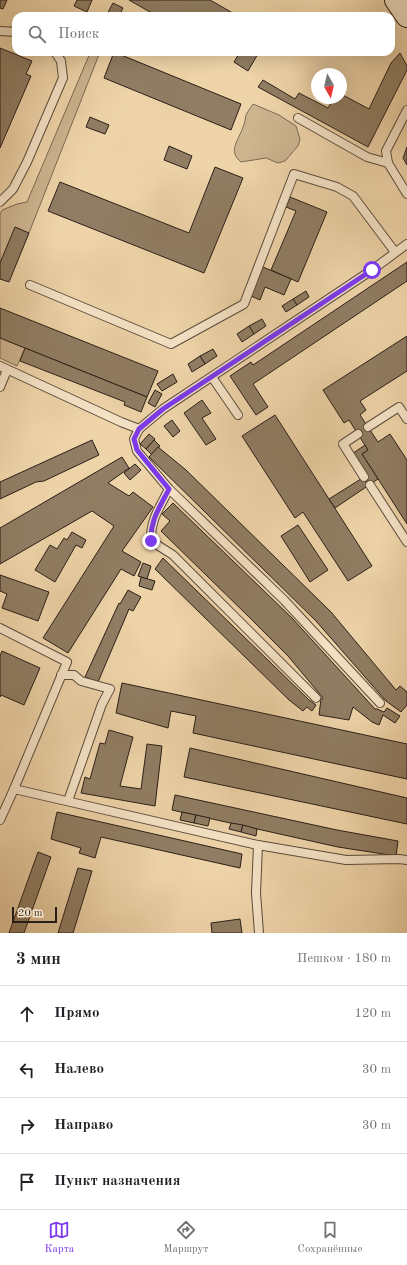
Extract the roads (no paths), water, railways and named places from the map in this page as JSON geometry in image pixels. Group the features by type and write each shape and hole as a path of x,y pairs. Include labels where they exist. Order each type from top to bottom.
{"street":[{"path":"396,0 407,16"}],"lane":[{"path":"0,31 12,32"},
{"path":"0,202 12,189 27,162 63,78 61,61 58,56"},
{"path":"407,110 386,151 388,163 407,194"},
{"path":"298,118 367,157 388,163"},
{"path":"30,285 171,344 244,304 294,174 337,187 353,196 396,252"},
{"path":"380,703 284,600 169,489 137,450 134,439 139,429 163,409 372,270 407,244"},
{"path":"0,387 4,368 139,429"},
{"path":"212,377 238,415"},
{"path":"368,427 399,407 407,419"},
{"path":"358,434 343,444 364,477"},
{"path":"370,485 407,542"},
{"path":"169,489 155,516 151,530 151,541 173,555 316,698"},
{"path":"0,628 67,662 0,820"},
{"path":"61,675 74,676 81,681 110,689 102,704 68,801"},
{"path":"14,789 258,845 346,860 407,860"},
{"path":"258,845 256,893 259,933"}]}
